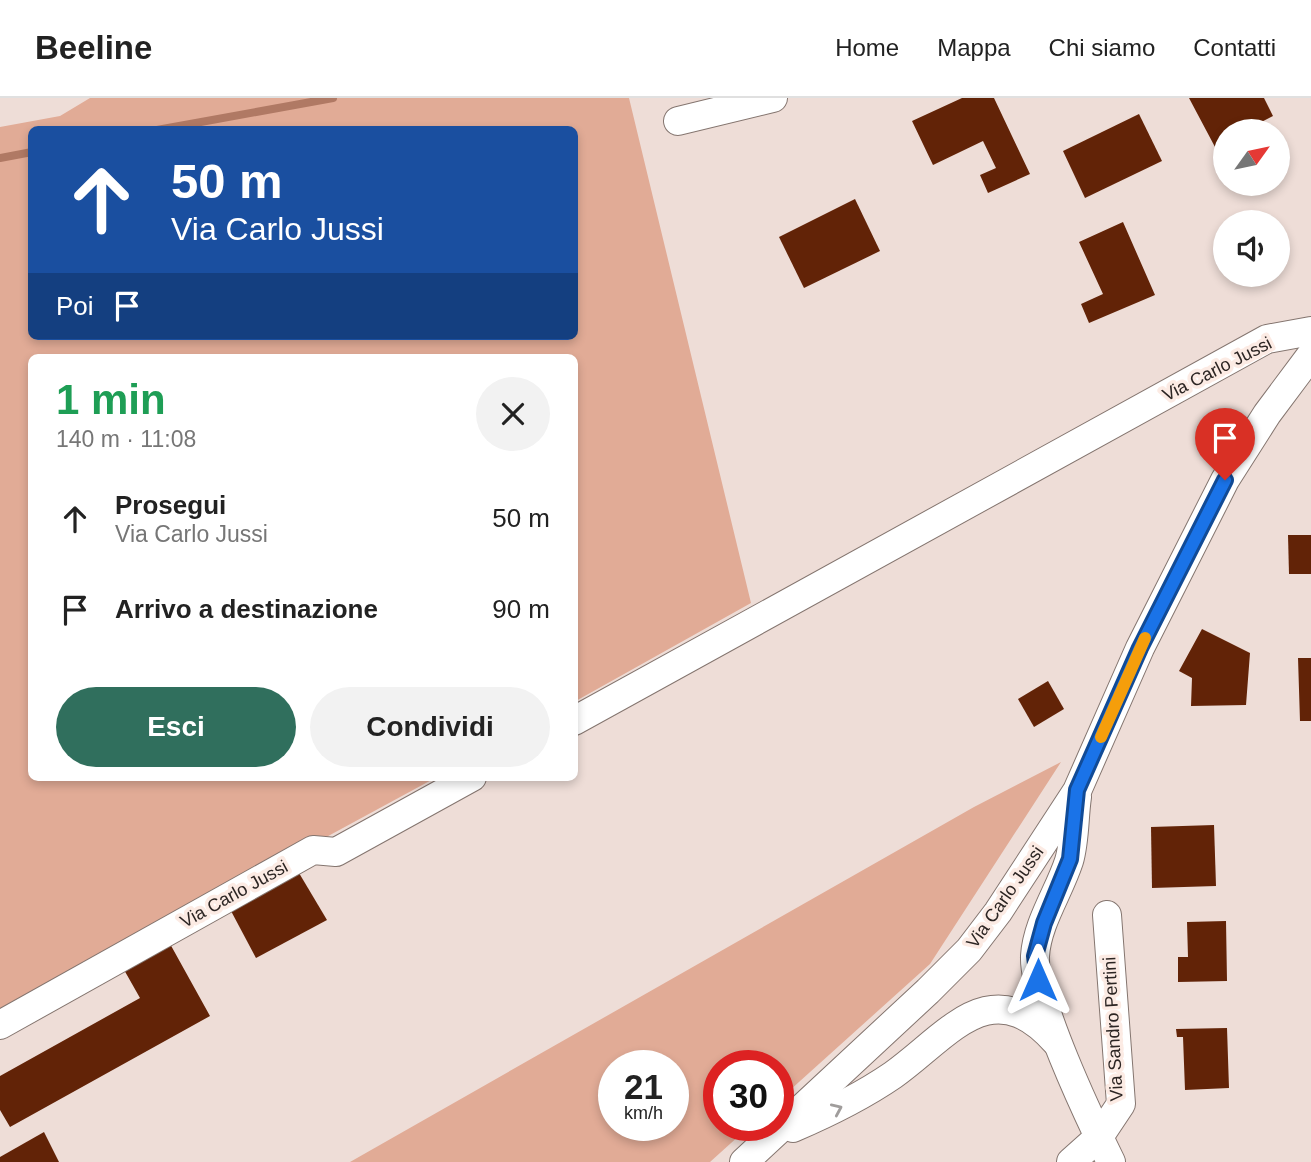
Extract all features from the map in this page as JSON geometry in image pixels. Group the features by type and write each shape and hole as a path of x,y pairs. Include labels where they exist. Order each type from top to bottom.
{"street":[{"path":"678,121 773,98"},
{"name":"Via Carlo Jussi","path":"578,719 1267,339 1311,331"},
{"name":"Via Carlo Jussi","path":"794,1117 969,950 1019,882 1077,790 1140,648 1225,480 1267,414 1311,355"},
{"name":"Via Carlo Jussi","path":"0,1025 313,850 336,852 465,781"},
{"name":"Via Sandro Pertini","path":"1077,790 1070,859 1044,923 1035,956 1038,980 1061,1048 1105,1150"},
{"name":"Via Sandro Pertini","path":"1105,1150 1121,1104 1107,915"},
{"name":"Via Sandro Pertini","path":"794,1127 846,1105 894,1074 967,1017 986,1011 1025,1014 1039,1023 1061,1048"},
{"name":"Via Carlo Jussi","path":"744,1162 768,1141"},
{"name":"Via Sandro Pertini","path":"1071,1162 1105,1150"}],"shaded area":[{"path":"90,98 629,98 751,603 578,700 578,354 28,354 28,781 430,781 0,1014 0,127 60,116"},
{"path":"1061,762 930,964 794,1086 794,1050 703,1050 703,1141 733,1141 710,1162 350,1162 974,807"}],"building":[{"path":"962,98 994,98 1030,174 988,193 980,175 996,168 983,141 933,165 912,121"},
{"path":"1189,98 1264,98 1273,116 1267,119 1213,119 1213,143"},
{"path":"1139,114 1162,161 1085,198 1063,151"},
{"path":"855,199 880,251 804,288 779,237"},
{"path":"1123,222 1155,295 1089,323 1081,304 1103,294 1079,242"},
{"path":"1288,535 1311,535 1311,574 1289,574"},
{"path":"1202,629 1250,653 1246,705 1191,706 1192,678 1179,671"},
{"path":"1298,658 1311,658 1311,721 1300,721"},
{"path":"1048,681 1064,709 1034,727 1018,699"},
{"path":"1214,825 1216,886 1152,888 1151,827"},
{"path":"299,873 327,920 256,958 231,911"},
{"path":"1226,921 1227,981 1178,982 1178,957 1188,957 1187,922"},
{"path":"169,942 210,1016 10,1127 0,1110 0,1076 140,998 123,968"},
{"path":"1227,1028 1229,1088 1185,1090 1183,1037 1177,1037 1176,1029"},
{"path":"44,1132 59,1162 0,1162 0,1157"}],"waterway":[{"path":"179,126 333,98"},
{"path":"0,158 28,153"}],"slow traffic":[{"path":"1101,737 1145,638"}],"route":[{"path":"1038,980 1035,956 1044,923 1070,859 1077,790 1140,648 1225,480"}]}
